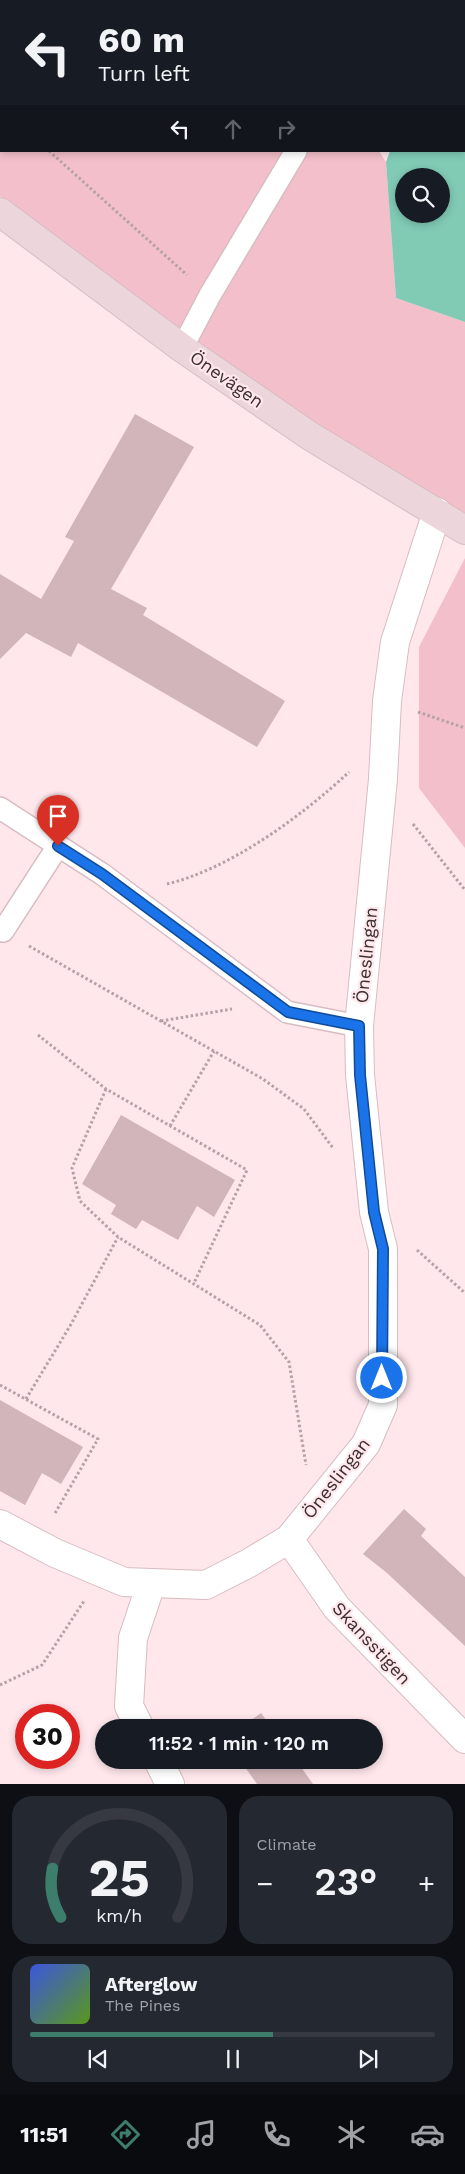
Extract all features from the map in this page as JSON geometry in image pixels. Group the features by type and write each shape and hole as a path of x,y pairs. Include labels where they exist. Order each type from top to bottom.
{"street":[{"name":"Önevägen","path":"0,212 182,348 310,436 465,530"},
{"name":"Öneslingan","path":"0,1524 38,1544 124,1582 206,1585 249,1563 289,1539 366,1444 383,1405 383,1249 374,1212 360,1075 359,1026 395,642 437,512"},
{"name":"Skansstigen","path":"289,1539 337,1608 465,1739"},
{"path":"136,1719 129,1706 133,1638 151,1584"},
{"path":"162,1769 170,1784"}],"lane":[{"path":"182,348 210,296 295,152"},
{"path":"0,808 128,893 288,1012 359,1026"},
{"path":"3,931 58,846"}],"path":[{"path":"50,152 210,296"},
{"path":"388,701 465,728"},
{"path":"128,893 180,880 240,854 286,823 348,774 385,736"},
{"path":"383,779 420,833 465,890"},
{"path":"3,931 263,1079 304,1109 337,1154"},
{"path":"161,1021 274,1002"},
{"path":"38,1035 106,1089 248,1170 194,1284"},
{"path":"170,1126 214,1051"},
{"path":"106,1089 72,1168 80,1201 118,1236 260,1325 288,1362 314,1507"},
{"path":"26,1399 118,1236"},
{"path":"416,1249 465,1293"},
{"path":"0,1385 98,1439 38,1544"},
{"path":"0,1685 42,1666 70,1625 101,1572"}],"shaded area":[{"path":"0,152 380,152 386,162 396,298 465,322 465,519 316,426 180,332 0,196"},
{"path":"390,152 465,152 465,322 396,298 386,162"},
{"path":"465,558 465,848 419,788 419,647"}],"building":[{"path":"135,414 194,447 111,589 147,608 143,615 285,701 257,747 78,643 71,657 26,633 0,659 0,574 41,599 74,541 65,537"},
{"path":"121,1115 235,1180 214,1217 197,1206 178,1240 142,1220 136,1229 111,1214 116,1205 82,1184"},
{"path":"0,1400 83,1447 61,1484 42,1473 25,1505 0,1491"},
{"path":"404,1509 426,1529 421,1536 465,1577 465,1646 387,1573 363,1554"},
{"path":"261,1713 265,1719 253,1719"},
{"path":"246,1769 302,1769 313,1784 257,1784"}],"route":[{"path":"58,846 102,874 288,1012 359,1026 360,1075 374,1212 383,1249 382,1378"}]}
